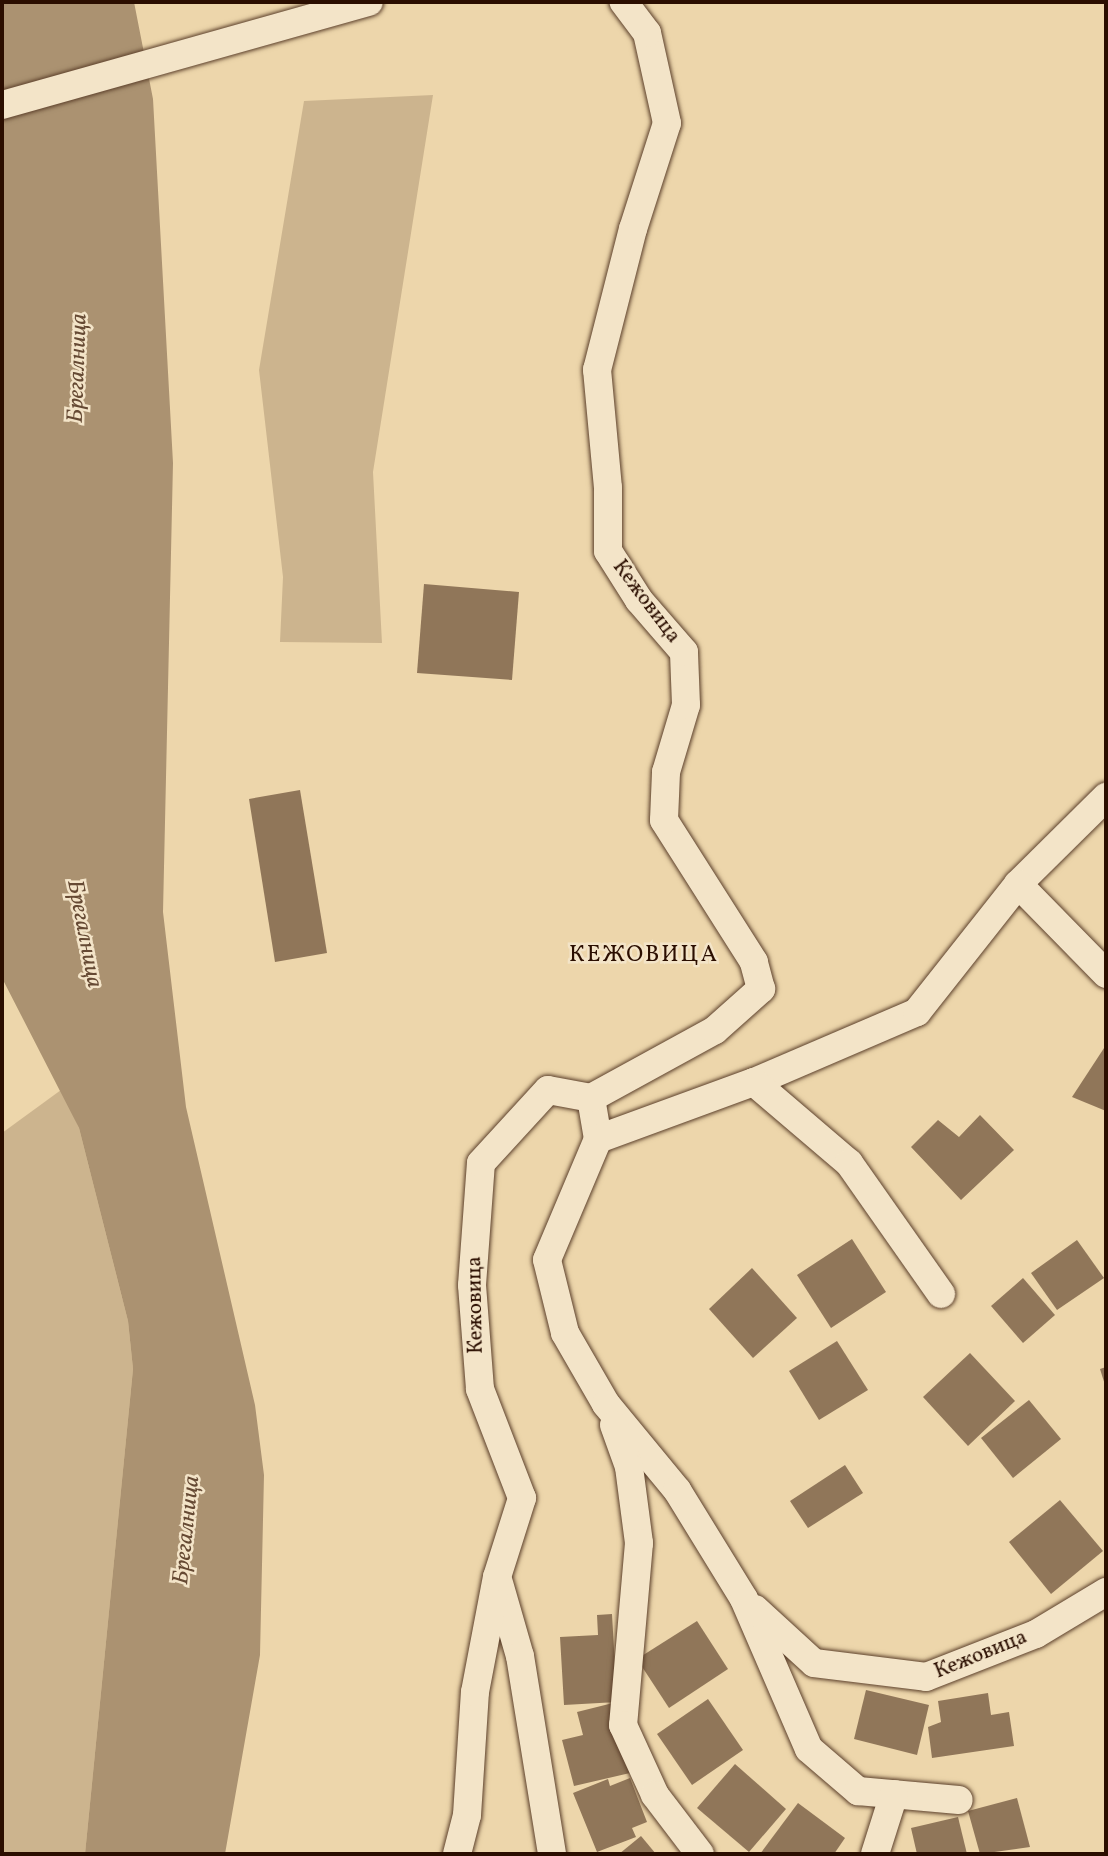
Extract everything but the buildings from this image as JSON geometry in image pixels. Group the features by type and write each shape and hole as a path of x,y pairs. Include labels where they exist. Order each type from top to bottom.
{"street":[{"path":"2,105 265,35 369,2"},
{"name":"Кежовица","path":"457,1854 467,1815 475,1692 497,1577 522,1498 480,1389 472,1285 481,1163 548,1090 591,1098 715,1030 761,989 754,962 664,820 666,772 686,705 684,652 639,600 608,551 607,488 597,370 633,229 667,123 647,33 624,2"},
{"path":"591,1098 598,1139 754,1082 917,1012 1018,884 1106,797"},
{"path":"1018,884 1106,974"},
{"path":"754,1082 849,1163 941,1294"},
{"name":"Кежовица","path":"598,1139 547,1260 565,1333 606,1404 677,1490 744,1599 809,1749 858,1791 959,1800"},
{"name":"Кежовица","path":"606,1404 629,1467 639,1543 624,1725 655,1795 700,1854"},
{"path":"497,1577 520,1656 552,1854"},
{"name":"Кежовица","path":"744,1599 814,1663 926,1677 1035,1634 1106,1592"},
{"path":"875,1854 894,1794"}],"shaded area":[{"path":"433,95 373,472 382,643 280,642 283,577 259,370 304,101"},
{"path":"61,1090 79,1128 128,1321 133,1369 85,1854 2,1854 2,1133"}],"water":[{"name":"Брегалница","path":"2,2 134,2 153,99 173,463 163,912 186,1107 255,1405 264,1475 260,1655 225,1854 85,1854 133,1369 128,1321 79,1128 2,978"}],"district":[{"name":"КЕЖОВИЦА","path":"644,955"}]}
